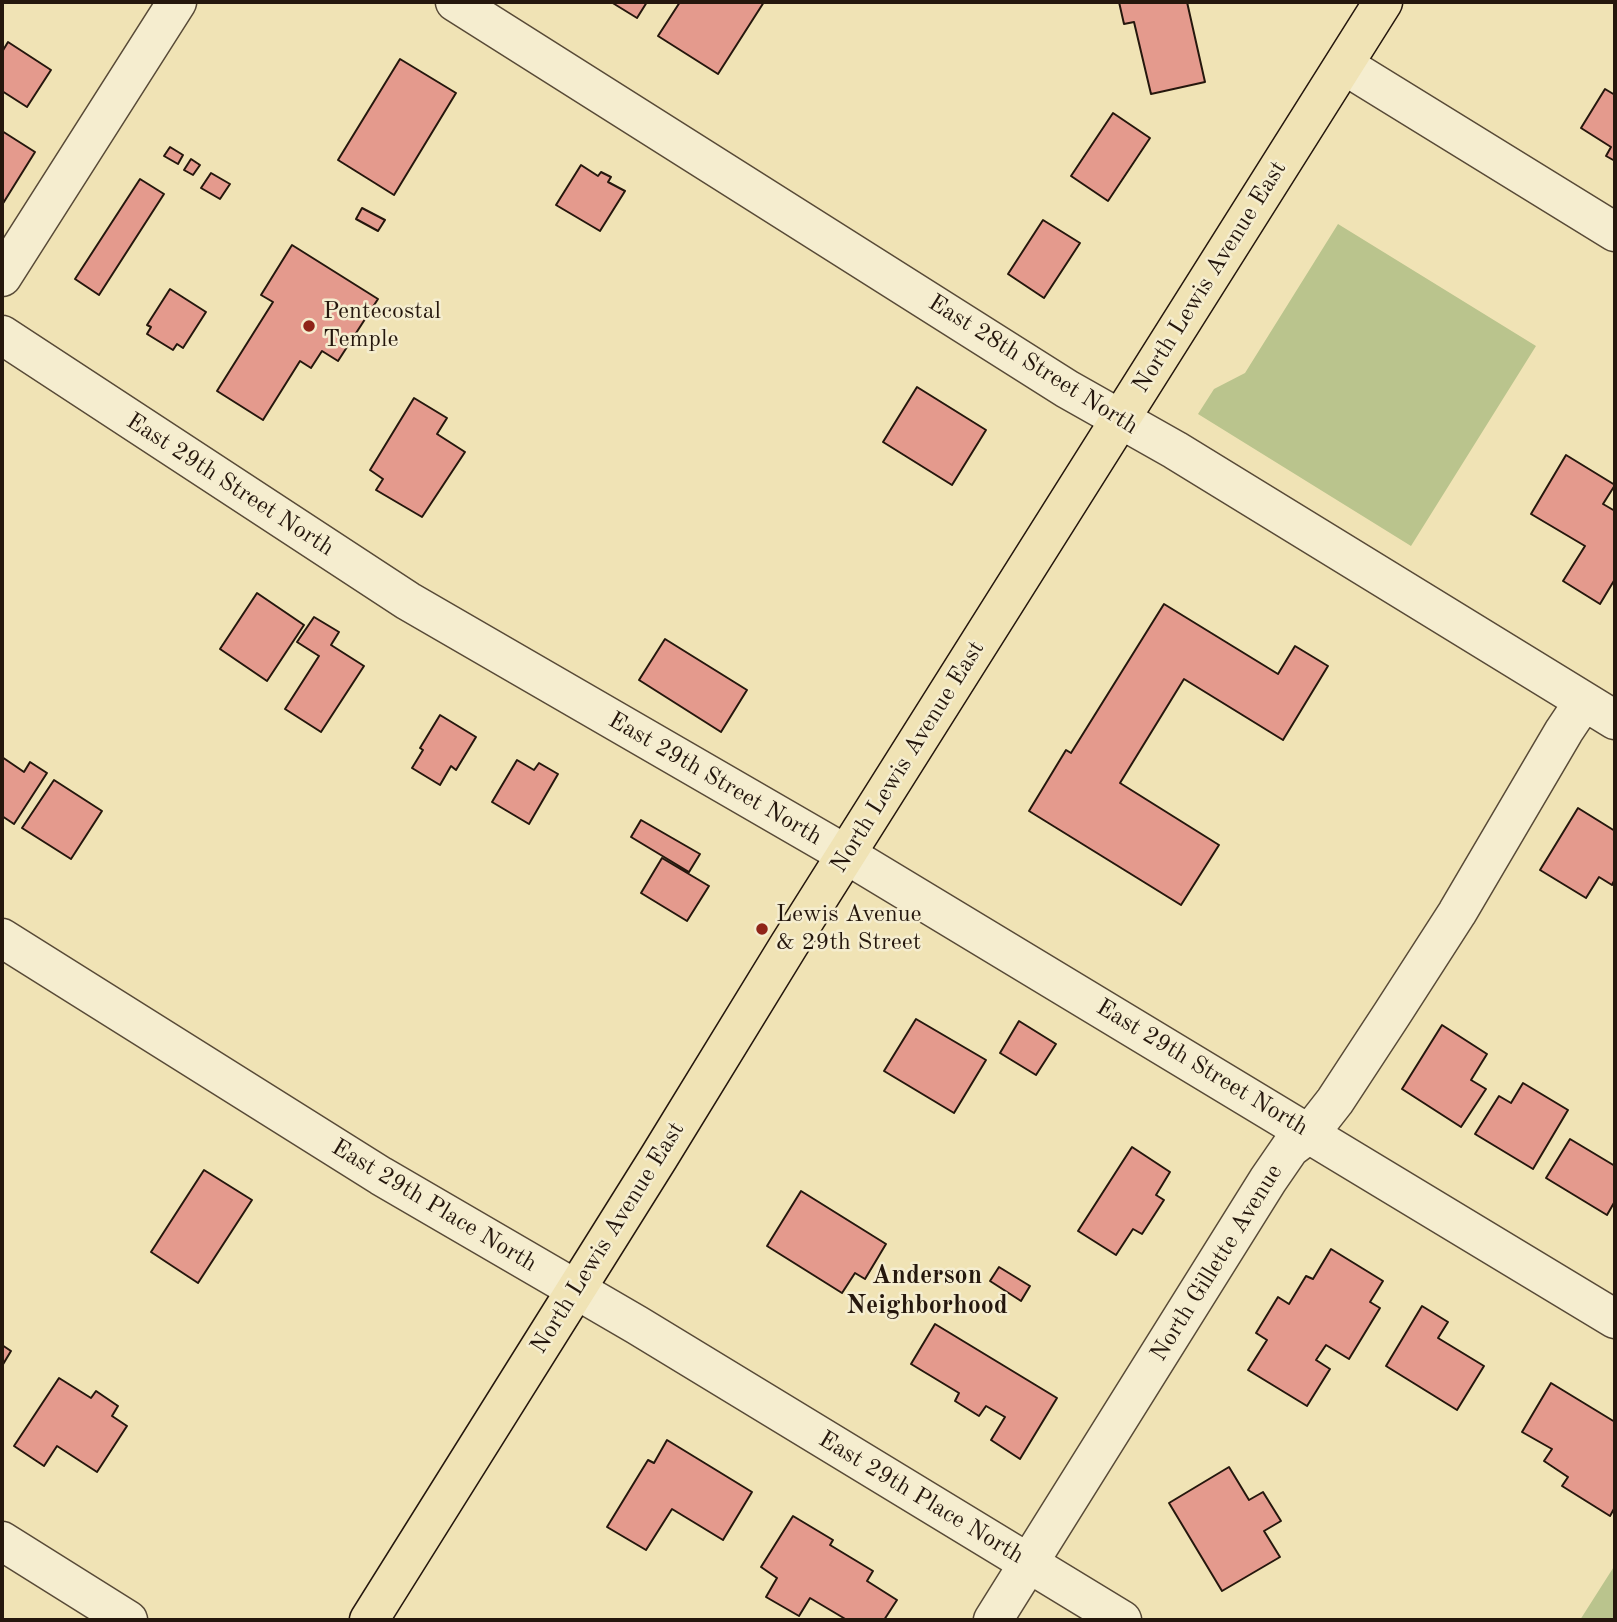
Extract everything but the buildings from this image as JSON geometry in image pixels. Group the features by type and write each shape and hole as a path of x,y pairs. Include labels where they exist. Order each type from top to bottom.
{"main road":[{"name":"North Lewis Avenue East","path":"369,1620 1383,2"}],"street":[{"path":"2,277 177,2"},
{"name":"East 28th Street North","path":"455,2 1056,381 1175,450 1600,710"},
{"path":"1344,65 1615,232"},
{"name":"East 29th Street North","path":"2,335 408,601 847,855 1615,1319"},
{"name":"North Gillette Avenue","path":"993,1620 1268,1180 1290,1148 1310,1133 1335,1101 1457,913 1564,731 1600,710"},
{"name":"East 29th Place North","path":"2,938 381,1176 576,1290 1122,1620"},
{"path":"2,1541 128,1620"}],"green space":[{"path":"1338,224 1536,346 1411,546 1198,414 1214,389 1245,373"},
{"path":"1615,1565 1615,1620 1580,1620"}],"place":[{"name":"Pentecostal Temple","path":"309,326"},
{"name":"Lewis Avenue & 29th Street","path":"762,929"}],"district":[{"name":"Anderson Neighborhood","path":"927,1291"}]}
